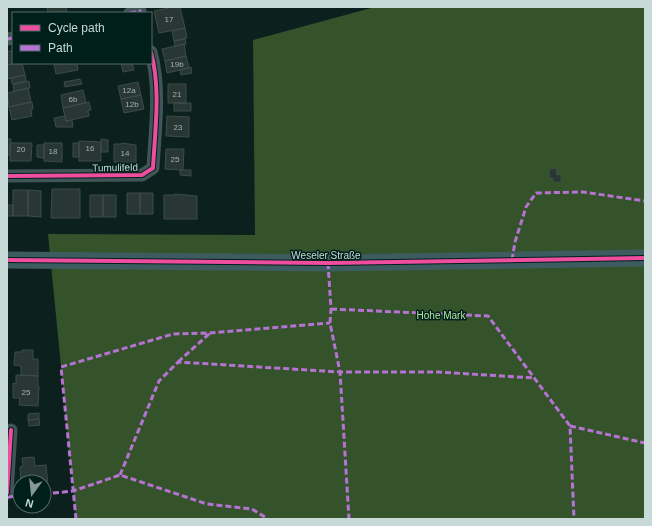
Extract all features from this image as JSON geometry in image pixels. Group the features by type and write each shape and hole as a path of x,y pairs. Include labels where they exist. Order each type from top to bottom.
{"main road":[{"name":"Weseler Straße","path":"7,260 328,263 645,258"}],"street":[{"name":"Tumulifeld","path":"7,176 142,175 153,168 156,100 155,66 152,56"},
{"path":"7,493 11,430"}],"green space":[{"name":"Hohe Mark","path":"375,7 645,7 645,519 76,519 48,234 255,235 253,40"}],"building":[{"path":"47,7 66,7 67,12 48,12"},
{"path":"180,7 185,28 159,33 154,11"},
{"path":"185,28 187,38 174,41 172,31"},
{"path":"185,39 186,44 175,46 174,41"},
{"path":"184,44 186,56 165,61 162,49"},
{"path":"12,51 12,64 7,65 7,52"},
{"path":"186,56 189,68 167,73 165,61"},
{"path":"22,64 25,75 7,79 7,65"},
{"path":"54,64 77,64 78,70 56,74"},
{"path":"121,64 132,64 134,70 123,72"},
{"path":"191,67 192,73 181,75 180,70"},
{"path":"25,75 26,81 12,84 11,78"},
{"path":"80,79 82,84 65,87 64,82"},
{"path":"29,81 30,88 14,91 13,85"},
{"path":"138,82 141,95 121,99 118,86"},
{"path":"168,84 186,84 186,103 168,103"},
{"path":"28,88 31,102 9,107 7,93"},
{"path":"83,90 86,103 63,108 61,95"},
{"path":"141,95 144,109 124,113 121,99"},
{"path":"32,102 32,116 12,120 9,107"},
{"path":"89,102 91,110 88,110 89,116 66,121 63,108"},
{"path":"174,103 191,103 191,111 174,111"},
{"path":"65,116 66,121 72,120 73,127 56,127 54,118"},
{"path":"167,116 189,117 189,137 166,136"},
{"path":"7,139 11,139 10,155 7,155"},
{"path":"101,139 108,140 108,152 101,152"},
{"path":"79,141 101,142 101,161 79,161"},
{"path":"10,143 32,143 31,161 10,161"},
{"path":"44,143 62,143 62,162 44,161"},
{"path":"73,143 79,143 79,157 73,157"},
{"path":"122,143 136,145 136,162 114,162 114,144"},
{"path":"37,145 44,145 44,158 37,157"},
{"path":"166,149 184,149 183,170 165,169"},
{"path":"556,168 557,175 561,175 561,182 553,182 553,178 549,178 550,169"},
{"path":"180,170 191,170 191,176 180,175"},
{"path":"52,189 80,189 80,218 51,218"},
{"path":"13,190 28,190 28,216 13,216"},
{"path":"28,190 41,191 41,217 28,216"},
{"path":"127,193 140,193 140,214 127,214"},
{"path":"140,193 153,193 153,214 140,214"},
{"path":"175,194 197,196 197,219 164,219 164,195"},
{"path":"90,195 103,195 103,217 90,217"},
{"path":"103,195 116,195 116,217 103,217"},
{"path":"7,205 13,205 13,216 7,216"},
{"path":"22,350 33,350 33,359 38,359 38,376 21,375 21,366 14,365 15,352 22,352"},
{"path":"16,375 38,376 38,406 19,405 20,398 13,398 13,383 16,384"},
{"path":"39,413 39,419 28,420 28,414"},
{"path":"39,419 40,425 29,426 28,420"},
{"path":"34,457 35,466 46,465 47,474 20,474 20,467 23,466 22,458"}],"marked path":[{"path":"135,12 140,12"},
{"path":"7,39 12,38"},
{"path":"512,260 515,242 526,207 536,193 583,192 645,201"},
{"path":"328,263 331,309 330,323 340,372 349,519"},
{"path":"331,309 488,316 570,426 574,519"},
{"path":"76,519 61,367 173,334 210,333 330,323"},
{"path":"178,362 210,333"},
{"path":"120,475 159,381 178,362 340,372 438,372 534,378"},
{"path":"570,426 645,443"},
{"path":"52,493 73,491 120,475 207,504 252,509 268,519"},
{"path":"7,497 12,497"}],"cycle path":[{"path":"7,176 142,175 153,168 157,95 152,57"},
{"path":"7,260 328,263 645,258"},
{"path":"7,493 11,430"}]}
